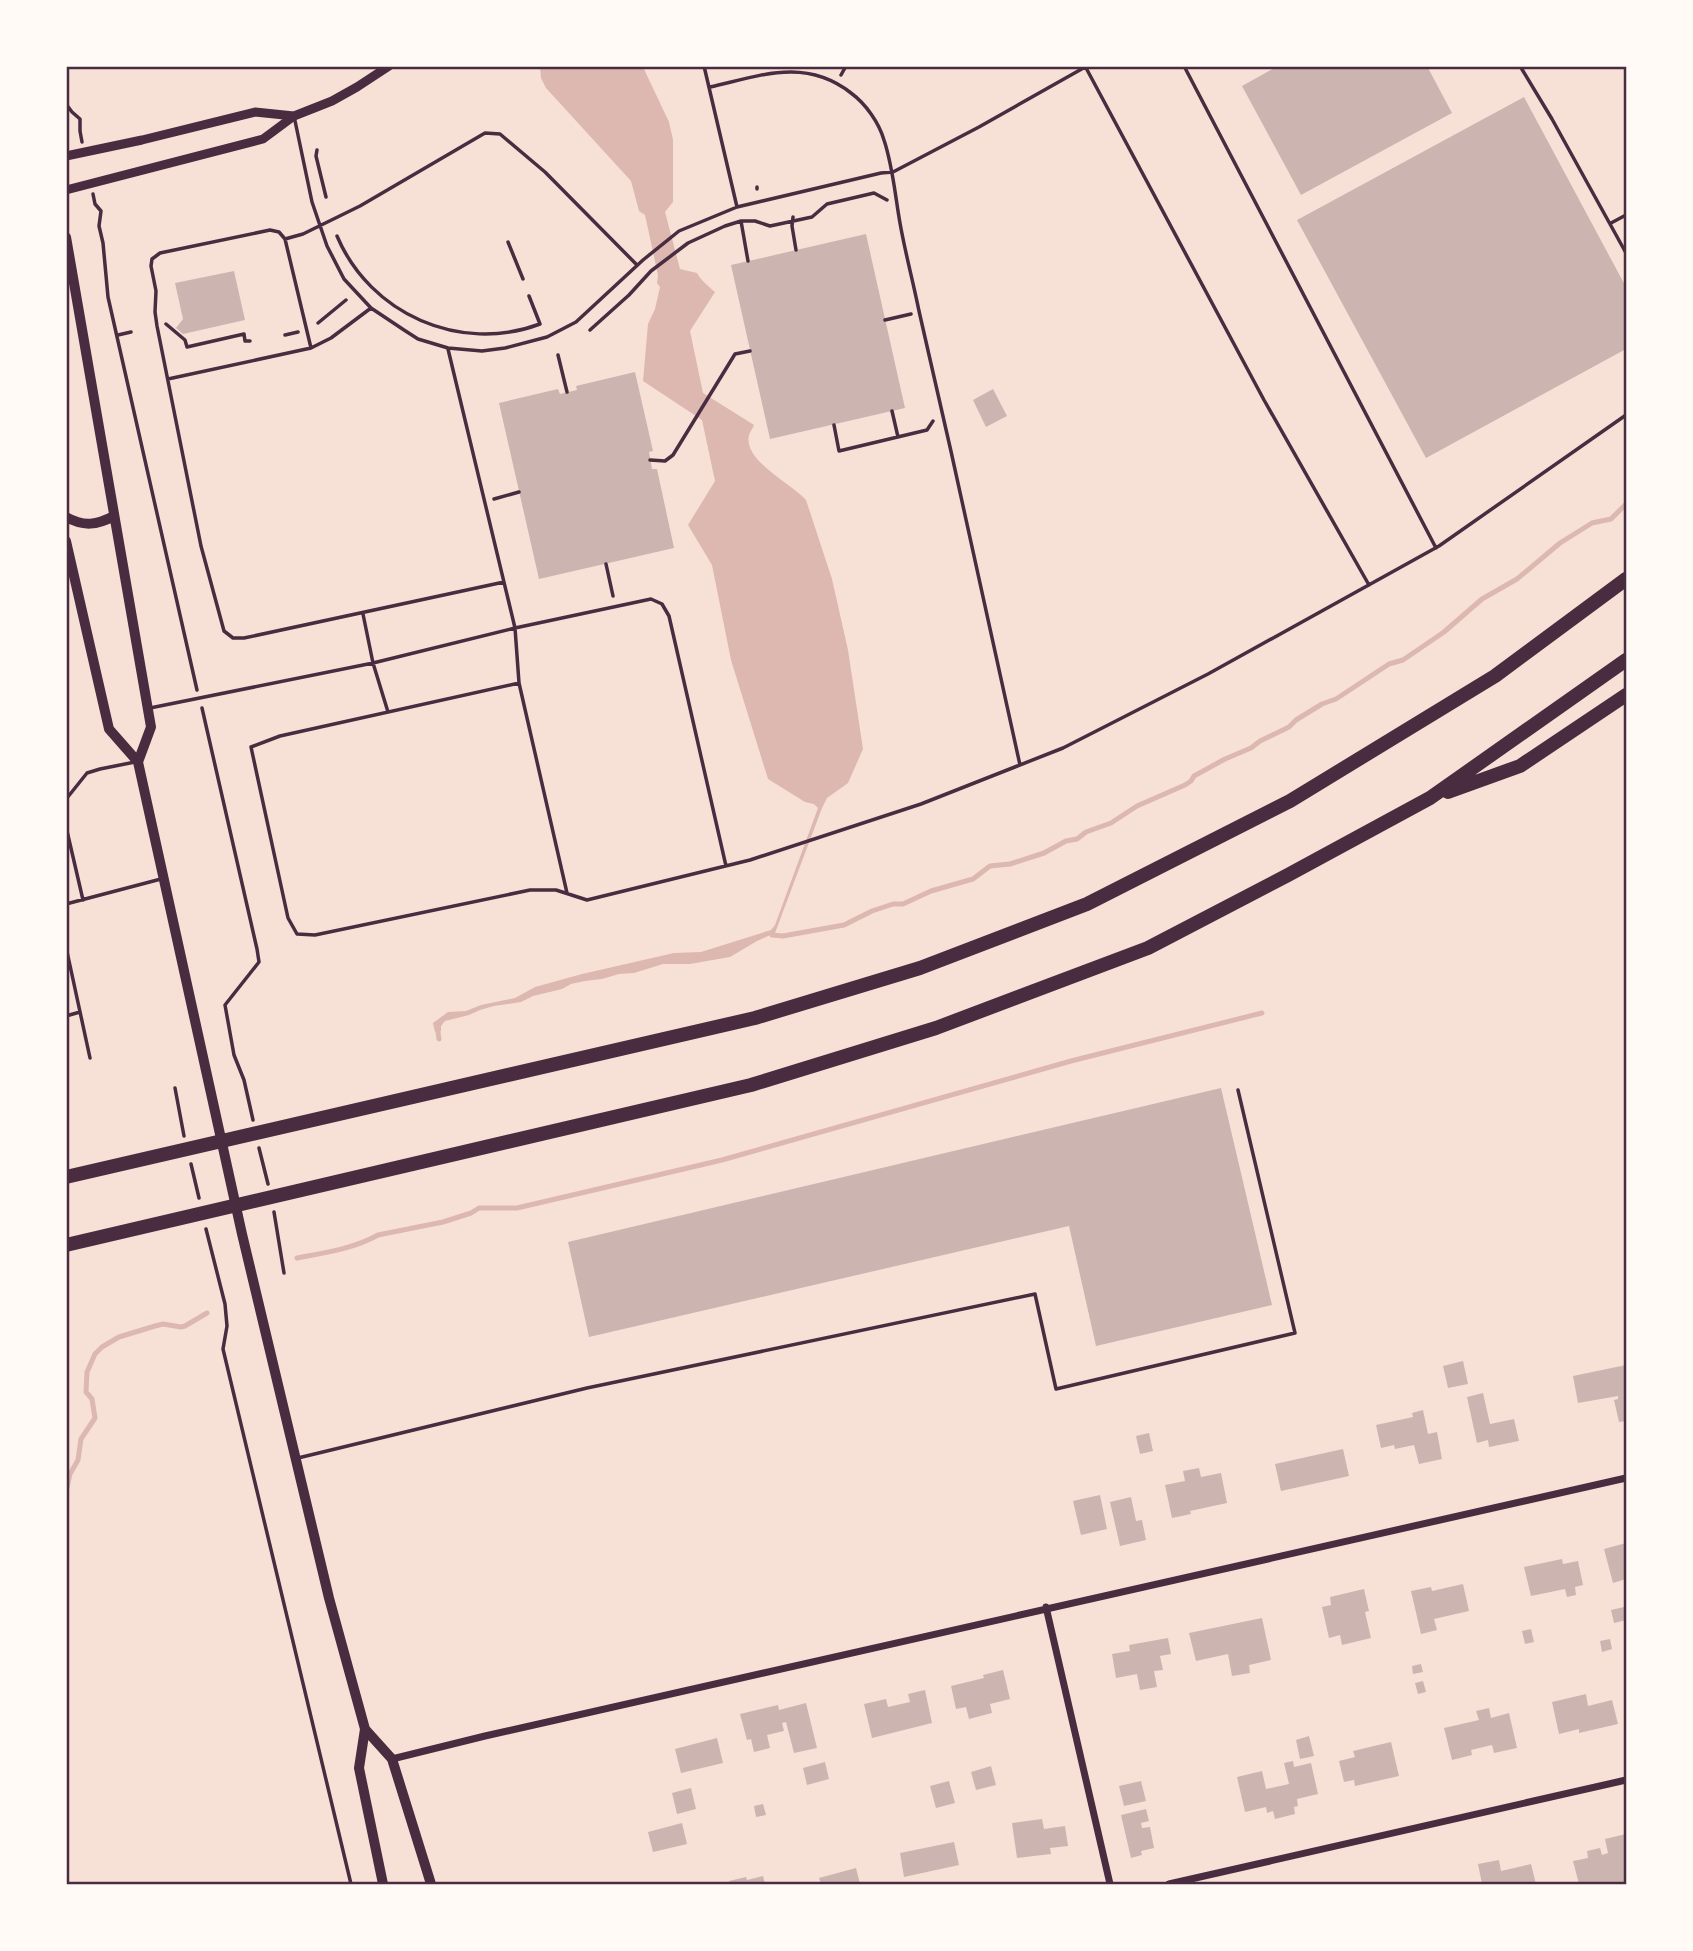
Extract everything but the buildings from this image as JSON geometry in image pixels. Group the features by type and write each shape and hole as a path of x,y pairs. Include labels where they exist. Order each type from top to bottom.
{"highway":[{"path":"66,1177 755,1018 920,968 1087,904 1290,801 1495,676 1626,579"},
{"path":"66,1245 751,1086 936,1028 1148,947 1288,875 1430,798 1626,660"},
{"path":"1430,798 1520,766 1626,695"}],"main road":[{"path":"66,237 148,708 150,727 138,762"},
{"path":"66,272 75,286"},
{"path":"66,517 80,524 92,525 114,516"},
{"path":"66,541 109,729 138,762 242,1234 329,1598 365,1729 359,1768 383,1885"},
{"path":"365,1729 392,1759 431,1885"}],"street":[{"path":"66,190 263,139 294,117 349,92 389,66"},
{"path":"66,156 255,112 294,117"},
{"path":"392,1759 1626,1478"},
{"path":"1046,1608 1110,1885"},
{"path":"1169,1885 1626,1780"}],"lane":[{"path":"704,66 737,207"},
{"path":"1184,66 1436,548"},
{"path":"1520,66 1626,253"},
{"path":"294,117 312,202 327,246 344,279 371,308 418,339 448,348 482,351 547,337 576,322 637,265 679,231 737,207 894,172 1086,67 1264,400 1369,585"},
{"path":"710,87 773,69 818,76 851,93 870,113 883,136 894,172 900,223 1020,765"},
{"path":"285,239 303,234 359,206 485,133 500,134 545,172 637,265"},
{"path":"1611,223 1626,215"},
{"path":"312,348 285,239 279,232 270,230 160,253 152,259 157,326 201,546 224,631 233,638 244,638 504,582"},
{"path":"168,379 312,348 331,338 371,308"},
{"path":"448,348 515,628 519,683 567,893"},
{"path":"519,683 280,736 251,747 288,918 297,934 315,935 530,890 556,890 587,900 750,860 921,804 1063,748 1184,687 1369,585 1436,548 1626,415"},
{"path":"148,708 373,663 515,628 650,599 662,604 669,616 726,866"},
{"path":"363,614 373,663 388,712"},
{"path":"83,900 67,831 67,798 87,773 138,762"},
{"path":"66,904 163,878"},
{"path":"66,947 90,1058"},
{"path":"66,1016 80,1013"},
{"path":"296,1459 587,1388 1035,1294 1056,1389 1295,1333 1238,1090"}],"path":[{"path":"841,75 846,66"},
{"path":"66,104 80,119 84,152"},
{"path":"317,150 326,197"},
{"path":"91,183 94,204 101,211 99,226 108,297 257,949 259,962 225,1005 234,1055 244,1080 256,1131"},
{"path":"590,330 651,271 688,243 725,226 751,220 770,226 793,219 812,218 827,204 874,193 887,200"},
{"path":"793,219 796,250"},
{"path":"741,221 748,261"},
{"path":"337,236 348,259 365,283 388,302 414,318 436,327 471,334 504,333 540,324 529,296"},
{"path":"508,242 523,279"},
{"path":"318,323 346,300"},
{"path":"885,320 913,314"},
{"path":"165,324 185,340 187,347 244,334 246,341 250,341"},
{"path":"118,335 131,332"},
{"path":"285,335 298,332"},
{"path":"650,460 665,461 673,455 735,354 750,351"},
{"path":"558,355 567,392"},
{"path":"892,411 898,437"},
{"path":"834,425 839,451 927,430 936,418"},
{"path":"494,499 519,492"},
{"path":"606,564 613,597"},
{"path":"174,1088 186,1141"},
{"path":"259,1144 270,1195"},
{"path":"188,1154 200,1205"},
{"path":"273,1208 284,1273"},
{"path":"203,1218 225,1304 227,1326 223,1349 351,1885"}],"shaded area":[{"path":"540,66 643,67 669,122 673,140 673,202 665,212 680,269 697,273 715,292 690,331 703,393 754,425 749,435 753,454 760,463 806,500 832,579 848,650 863,749 848,783 827,798 822,808 775,933 730,957 690,964 663,964 634,973 571,984 521,1002 494,1006 445,1021 441,1031 435,1032 433,1023 448,1012 466,1011 515,998 535,987 582,974 674,953 701,952 771,930 818,808 768,779 731,660 712,565 688,525 715,481 702,420 643,381 648,324 660,287 657,283 658,275 645,215 639,211 631,181 546,88 541,78"}],"waterway":[{"path":"772,935 783,936 844,925 872,911 893,904 903,904 931,891 973,879 990,866 1010,864 1044,853 1111,823 1137,806 1185,785 1194,776 1289,727 1296,720 1336,699 1389,664 1403,660 1444,632 1482,599 1517,579 1560,543 1592,523 1611,519 1626,504"},
{"path":"297,1258 349,1247 378,1235 443,1222 479,1208 517,1208 722,1160 1071,1061 1262,1013"},
{"path":"438,1032 439,1039"},
{"path":"66,1492 70,1474 78,1460 81,1439 95,1418 92,1399 86,1392 87,1372 95,1354 119,1337 163,1324 185,1326 207,1313"}]}
